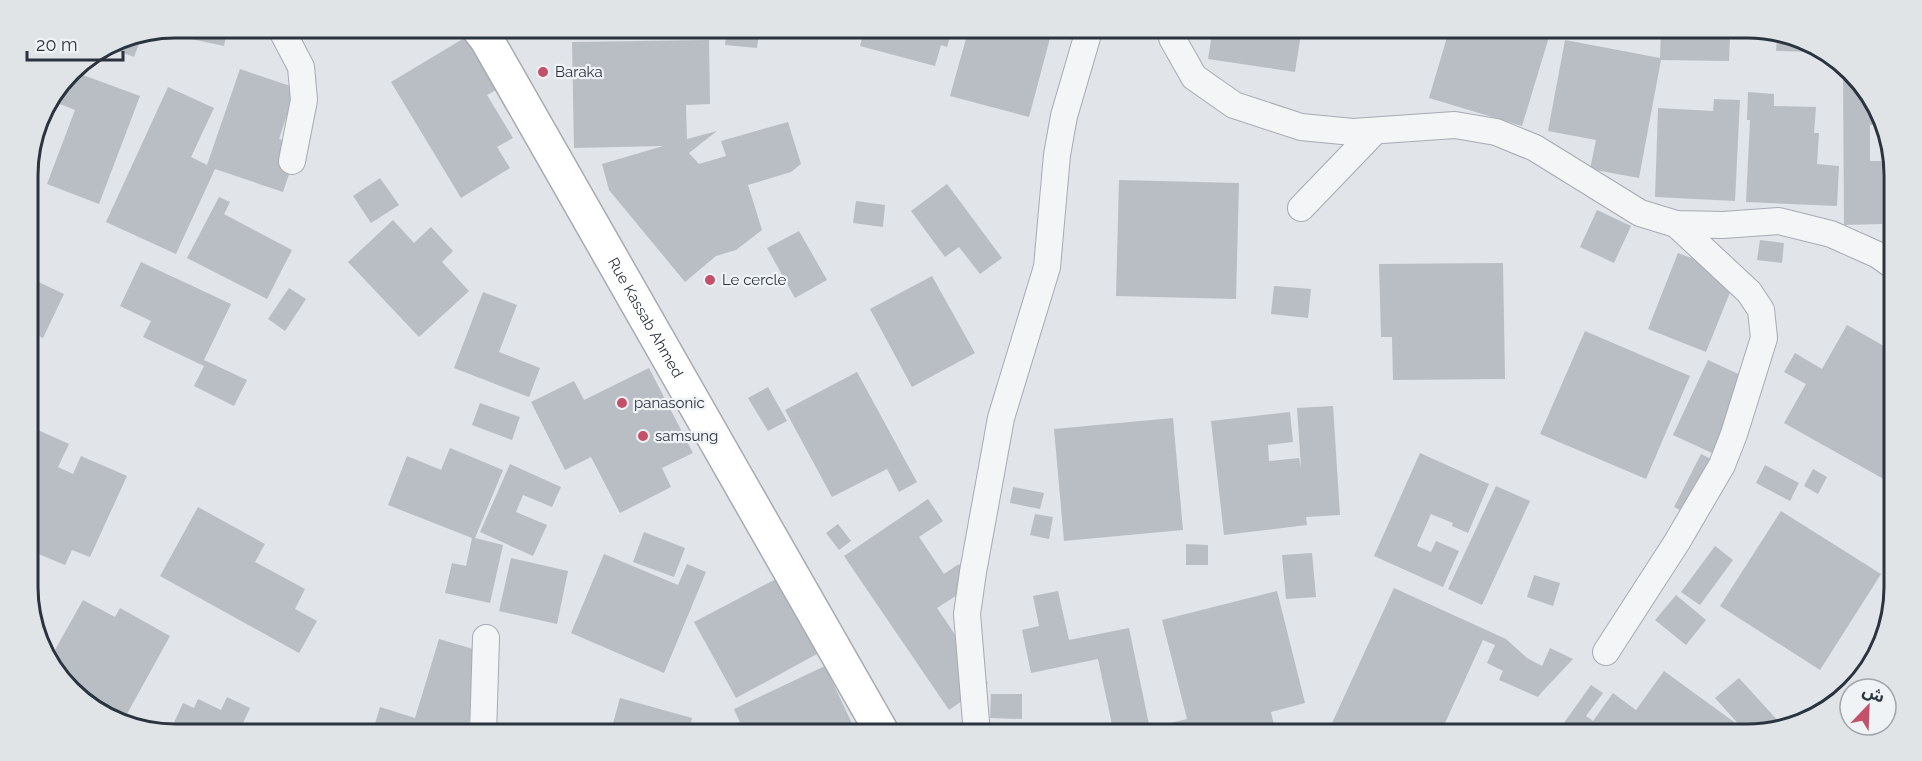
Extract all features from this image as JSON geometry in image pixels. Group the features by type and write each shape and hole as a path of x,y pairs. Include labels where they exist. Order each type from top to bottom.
{"street":[{"path":"286,38 301,67 304,100 292,161"},
{"name":"Rue Kassab Ahmed","path":"485,38 877,724"},
{"path":"976,723 968,614 973,572 1001,417 1047,267 1057,155 1064,117 1087,38"},
{"path":"1172,38 1194,77 1234,105 1301,127 1353,132 1455,124 1496,132 1535,148 1640,213 1676,224 1723,225 1779,221 1831,234 1884,259"},
{"path":"1301,208 1375,131"},
{"path":"1606,652 1677,542 1722,465 1764,338 1761,310 1749,291 1676,224"},
{"path":"483,724 486,638"}],"building":[{"path":"187,38 226,38 224,46"},
{"path":"467,38 498,89 487,95 513,138 497,147 510,168 461,198 391,82"},
{"path":"726,38 758,38 757,48 725,45"},
{"path":"862,38 950,38 947,47 941,45 935,66 860,46"},
{"path":"966,38 1050,38 1029,117 950,96"},
{"path":"1211,38 1300,38 1295,72 1208,59"},
{"path":"1447,38 1549,38 1522,126 1429,98"},
{"path":"1661,38 1730,38 1729,61 1661,60 1639,178 1590,169 1596,140 1548,131 1565,40 1660,58"},
{"path":"709,40 710,104 686,105 687,139 717,131 689,153 699,164 726,156 721,141 788,122 801,164 791,172 748,185 762,230 736,250 716,256 685,282 609,190 602,164 663,146 574,148 572,42"},
{"path":"1777,41 1808,52 1776,51"},
{"path":"140,42 134,57 117,51"},
{"path":"240,69 296,88 279,139 299,145 283,192 215,169 176,254 106,222 168,87 214,108 191,157 207,165"},
{"path":"82,74 140,96 99,204 47,184 75,110 60,104 66,91"},
{"path":"1843,77 1856,91 1875,125 1870,125 1870,161 1882,161 1882,224 1844,225"},
{"path":"1748,92 1774,94 1774,106 1816,107 1814,133 1819,133 1817,164 1839,166 1837,206 1746,202 1750,120 1747,120"},
{"path":"1714,99 1740,100 1735,201 1655,197 1658,108 1713,111"},
{"path":"380,178 399,205 371,223 353,196"},
{"path":"1119,180 1239,183 1236,299 1116,296"},
{"path":"947,184 1002,258 980,274 959,247 945,257 911,211"},
{"path":"219,197 230,202 224,214 292,250 267,299 187,258"},
{"path":"856,201 885,205 883,227 853,223"},
{"path":"1597,210 1631,226 1614,263 1580,247"},
{"path":"393,220 414,243 431,227 453,251 442,262 469,291 419,337 348,262"},
{"path":"799,231 827,280 795,298 767,248"},
{"path":"1760,240 1784,243 1782,263 1757,260"},
{"path":"1678,253 1737,275 1706,352 1648,329"},
{"path":"141,262 231,304 204,360 247,380 234,406 194,386 204,366 143,337 151,321 120,306"},
{"path":"1503,263 1505,379 1393,380 1392,337 1381,337 1379,264"},
{"path":"932,276 975,353 912,387 870,309"},
{"path":"38,282 64,294 43,338 38,336"},
{"path":"1274,286 1311,289 1308,318 1271,314"},
{"path":"289,288 306,299 285,331 268,319"},
{"path":"483,292 517,305 499,352 540,368 529,397 454,368"},
{"path":"1847,325 1884,346 1884,479 1784,423 1806,384 1784,372 1795,353 1822,369"},
{"path":"1585,331 1690,376 1646,479 1540,434"},
{"path":"1708,360 1760,384 1725,459 1673,435"},
{"path":"649,368 693,453 662,468 671,487 620,513 591,457 565,470 531,402 574,381 584,400"},
{"path":"857,372 917,482 899,492 887,469 832,497 785,410"},
{"path":"768,387 787,421 768,431 748,398"},
{"path":"480,403 520,417 512,440 472,425"},
{"path":"1333,406 1340,515 1306,517 1307,525 1224,535 1211,421 1290,412 1293,442 1268,445 1269,461 1299,458 1301,468 1297,408"},
{"path":"1173,418 1183,530 1064,541 1054,429"},
{"path":"38,430 69,444 58,467 73,474 81,456 127,476 90,557 72,550 65,565 38,554"},
{"path":"450,448 503,470 475,538 503,545 490,603 445,593 452,563 466,566 472,538 388,505 407,456 441,470"},
{"path":"1420,453 1489,484 1468,533 1452,526 1453,523 1431,514 1417,546 1431,552 1436,541 1459,551 1443,587 1374,556"},
{"path":"1701,454 1721,464 1694,517 1674,507"},
{"path":"510,464 561,487 552,507 523,495 516,512 547,525 533,556 480,532"},
{"path":"1765,465 1799,483 1790,501 1756,483"},
{"path":"1813,469 1827,477 1818,494 1804,486"},
{"path":"1496,486 1530,501 1482,605 1448,589"},
{"path":"1013,487 1044,493 1040,509 1010,503"},
{"path":"928,499 943,521 919,537 944,574 959,564 973,585 937,608 988,683 949,710 844,556"},
{"path":"198,507 265,544 255,562 305,589 295,609 317,621 299,653 160,576"},
{"path":"1781,511 1881,574 1820,670 1720,606"},
{"path":"1035,514 1053,517 1049,539 1030,535"},
{"path":"838,524 851,541 839,550 826,533"},
{"path":"644,532 685,548 674,577 633,562"},
{"path":"1186,544 1208,545 1208,565 1186,565"},
{"path":"1715,546 1733,560 1700,605 1681,592"},
{"path":"1312,553 1316,597 1286,599 1282,555"},
{"path":"604,554 678,585 687,564 706,572 664,673 571,633"},
{"path":"511,558 568,571 557,624 499,611"},
{"path":"1534,575 1560,583 1553,606 1527,597"},
{"path":"776,579 817,654 736,698 694,622"},
{"path":"1394,588 1506,639 1527,658 1542,666 1550,648 1573,659 1538,697 1499,680 1503,671 1487,663 1495,645 1483,640 1445,723 1332,723"},
{"path":"1058,591 1069,640 1129,628 1149,723 1112,723 1098,659 1031,673 1022,630 1039,626 1033,596"},
{"path":"1277,591 1305,703 1271,712 1274,723 1169,723 1187,719 1162,620"},
{"path":"1676,595 1706,620 1686,645 1655,620"},
{"path":"83,600 115,617 120,608 170,636 127,714 98,700 84,689 61,663 54,651"},
{"path":"439,639 490,654 468,724 375,724 380,707 415,718"},
{"path":"825,666 852,724 740,724 734,709"},
{"path":"1664,671 1736,723 1564,723 1591,685 1603,693 1586,716 1593,721 1613,693 1636,710"},
{"path":"1739,678 1778,720 1737,723 1715,698"},
{"path":"991,694 1022,694 1022,719 990,718"},
{"path":"227,697 250,708 243,724 173,724 183,703 194,708 198,699 221,710"},
{"path":"620,698 692,718 691,724 613,724"}],"place":[{"name":"Baraka","path":"543,72"},
{"name":"Le cercle","path":"710,280"},
{"name":"panasonic","path":"622,403"},
{"name":"samsung","path":"643,436"}]}
